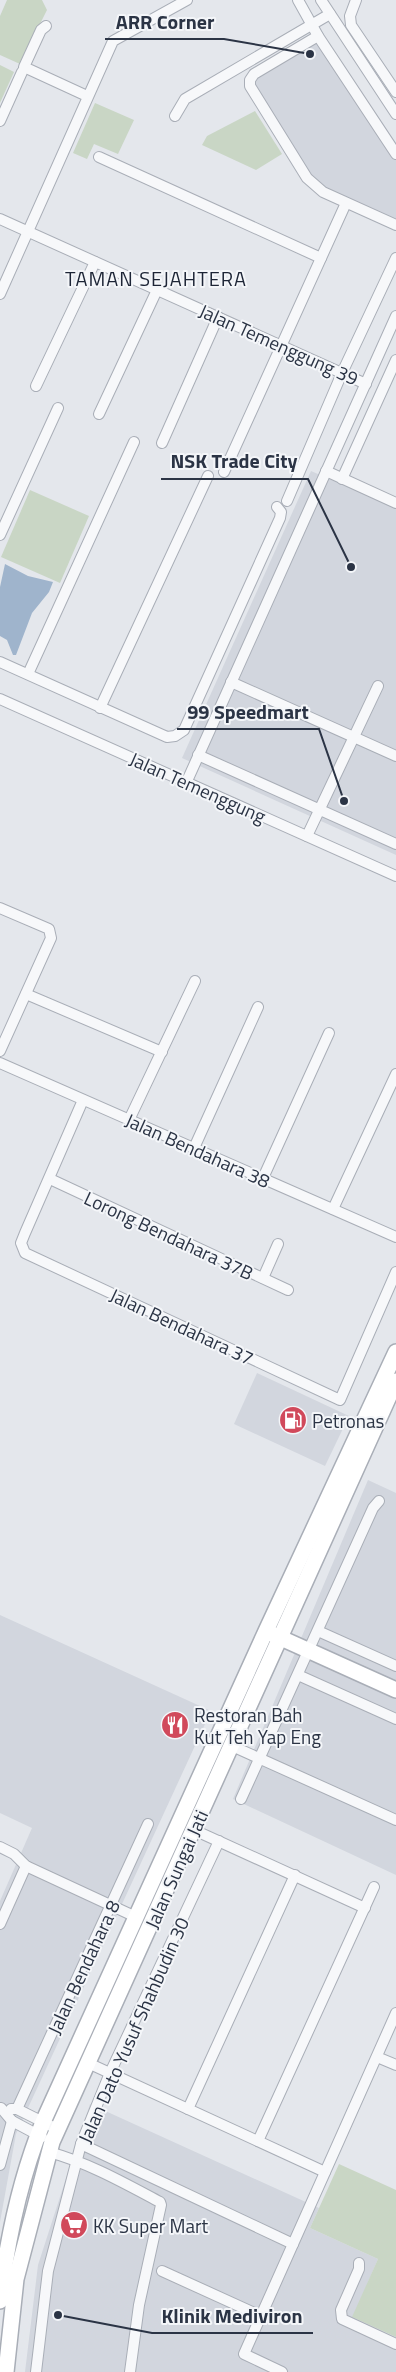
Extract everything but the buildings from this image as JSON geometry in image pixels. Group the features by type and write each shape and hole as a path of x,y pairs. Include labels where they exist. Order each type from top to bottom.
{"main road":[{"name":"Jalan Sungai Jati","path":"0,2301 4,2268 18,2197 40,2128 266,1631 396,1352"},
{"name":"Jalan Sungai Jati","path":"6,2372 16,2279 53,2141 280,1637 390,1407 396,1381"},
{"path":"290,1616 293,1635 308,1650"},
{"path":"266,1631 396,1690"},
{"path":"269,1663 283,1651 308,1650"}],"street":[{"path":"0,294 113,41 186,0"},
{"path":"298,0 318,36 396,154"},
{"path":"321,0 396,114"},
{"path":"356,0 350,16 351,26 396,92"},
{"path":"175,116 185,100 330,14"},
{"path":"0,121 41,30 46,26"},
{"path":"318,36 254,74 250,80 250,86 307,178 323,192 396,225"},
{"path":"23,70 87,96"},
{"path":"99,157 321,258"},
{"path":"224,472 346,203"},
{"name":"Jalan Temenggung 39","path":"0,219 366,384"},
{"path":"287,500 342,373 396,258"},
{"path":"36,386 95,262"},
{"path":"99,414 157,290"},
{"path":"186,781 396,316"},
{"path":"162,443 218,317"},
{"path":"342,478 396,360"},
{"path":"0,535 58,408"},
{"path":"28,674 134,442"},
{"path":"326,471 396,503"},
{"path":"100,708 208,476"},
{"path":"0,662 167,737 175,736 184,730 280,518 281,512 277,507"},
{"path":"231,682 396,756"},
{"path":"306,836 378,686"},
{"name":"Jalan Temenggung","path":"0,699 396,876"},
{"path":"198,755 396,844"},
{"path":"0,908 49,929 51,932 51,938 0,1051"},
{"path":"129,1120 195,981"},
{"path":"26,994 162,1052"},
{"path":"194,1148 258,1007"},
{"path":"263,1178 329,1033"},
{"name":"Jalan Bendahara 38","path":"0,1063 396,1237"},
{"path":"334,1209 396,1074"},
{"path":"50,1179 51,1170 83,1100"},
{"name":"Jalan Bendahara 37","path":"50,1179 21,1243 25,1253 340,1400 396,1272"},
{"name":"Lorong Bendahara 37B","path":"50,1179 288,1290"},
{"path":"263,1278 278,1244"},
{"path":"242,1799 373,1508 379,1501"},
{"path":"318,1631 396,1666"},
{"path":"298,1675 396,1719"},
{"path":"232,1746 396,1820"},
{"name":"Jalan Bendahara 8","path":"17,2109 148,1824"},
{"path":"194,1830 365,1908"},
{"name":"Jalan Dato Yusuf Shahbudin 30","path":"36,2372 48,2272 81,2144 110,2073 219,1841"},
{"path":"0,1847 14,1854 24,1864 136,1917"},
{"path":"0,1924 24,1864"},
{"path":"188,2109 295,1875"},
{"path":"258,2141 374,1887"},
{"path":"282,2372 244,2354 396,2013"},
{"path":"377,2057 396,2065"},
{"path":"88,2063 325,2172"},
{"path":"0,2108 17,2109 76,2160 160,2202 162,2209 139,2305 130,2372"},
{"path":"0,2108 12,2121 40,2128"},
{"path":"0,2165 12,2121"},
{"path":"81,2144 293,2244"},
{"path":"359,2263 359,2269 341,2310 342,2319 396,2344"},
{"path":"162,2271 261,2316"}],"shaded area":[{"path":"317,40 396,159 396,220 325,189 309,176 254,85 257,76"},
{"path":"311,471 396,508 396,855 182,758"},
{"path":"257,1373 349,1416 325,1466 234,1424"},
{"path":"368,1480 396,1493 396,1875 233,1799"},
{"path":"0,1615 211,1711 16,2134 0,2222 0,1901 32,1828 0,1813"},
{"path":"90,2104 319,2208 310,2228 378,2259 353,2317 396,2337 396,2372 25,2372 38,2265"}],"green space":[{"path":"7,0 42,0 47,10 20,64 0,55 0,16"},
{"path":"0,65 14,72 0,103"},
{"path":"95,103 134,120 118,154 94,144 87,159 73,153"},
{"path":"255,111 282,154 256,170 202,145 207,136"},
{"path":"30,490 89,516 60,583 1,557"},
{"path":"339,2164 396,2190 396,2337 352,2317 378,2259 310,2228"}],"water":[{"path":"5,564 28,576 53,582 49,592 32,613 16,655 13,655 7,640 0,636 0,587"}],"place":[{"name":"ARR Corner","path":"310,54"},
{"name":"NSK Trade City","path":"351,567"},
{"name":"99 Speedmart","path":"344,801"},
{"name":"Petronas","path":"293,1420"},
{"name":"Restoran Bah Kut Teh Yap Eng","path":"175,1725"},
{"name":"KK Super Mart","path":"74,2225"},
{"name":"Klinik Mediviron","path":"58,2315"}],"district":[{"name":"TAMAN SEJAHTERA","path":"156,278"}]}
